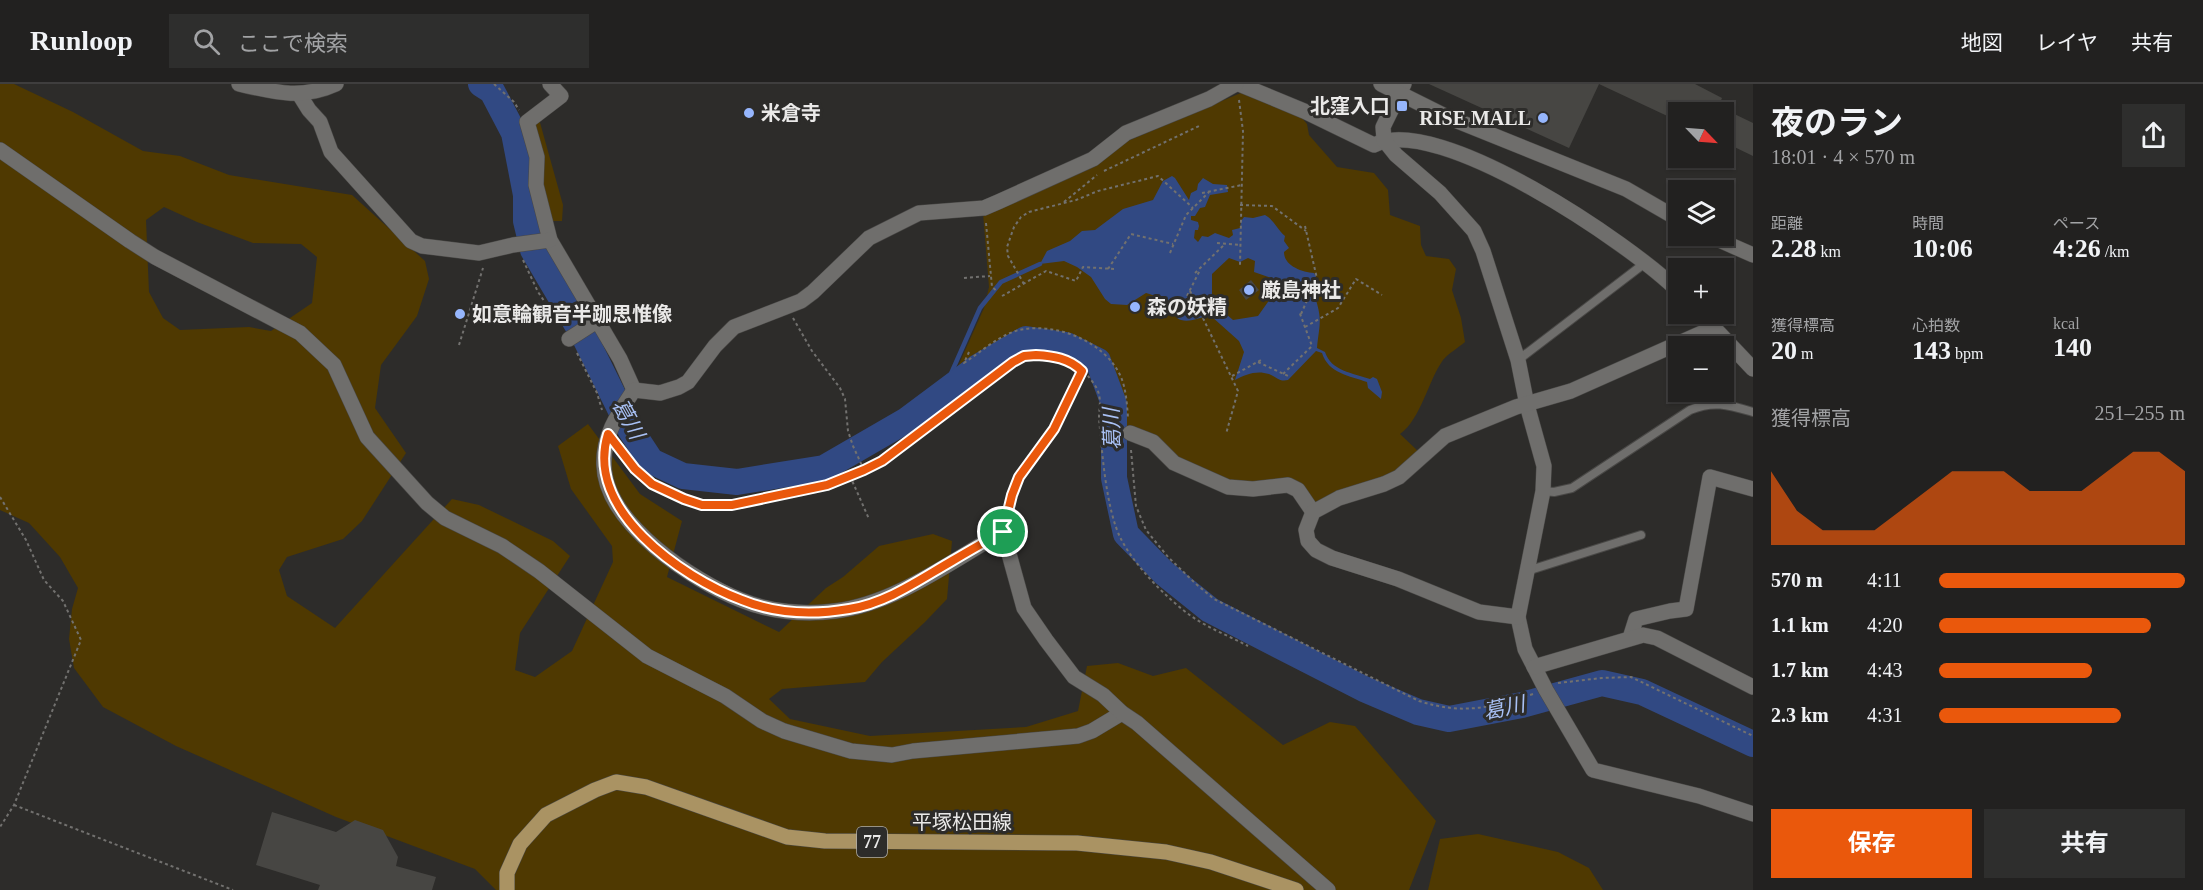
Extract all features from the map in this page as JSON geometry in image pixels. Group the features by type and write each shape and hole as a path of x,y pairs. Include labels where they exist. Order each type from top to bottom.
{"main road":[{"name":"平塚松田線","path":"507,890 507,873 520,844 546,815 616,782 646,787 787,837 825,841 1077,843 1166,852 1211,862 1296,890"}],"street":[{"path":"239,84 277,93 299,94 323,90 336,84"},
{"path":"550,84 561,96 527,122 537,157 536,185 547,241 620,359 631,395 611,428 604,466 608,484 627,519 673,563 706,584 742,601 801,613 834,612 871,605 927,577 1003,532 1024,608 1074,677 1103,695 1155,738 1328,890"},
{"path":"631,395 660,393 688,382 715,346 734,327 801,301 869,238 919,213 984,208 1093,159 1126,133 1209,99 1238,84 1304,111 1374,145 1384,140 1433,144 1486,165 1557,202 1645,262 1668,282"},
{"path":"1381,84 1402,89 1445,116 1626,189 1668,213"},
{"path":"1402,89 1383,127 1384,140 1396,155 1440,193 1474,231 1484,251 1518,360 1527,405 1544,466 1543,491 1518,617 1525,649 1593,771 1699,796 1753,814"},
{"path":"299,94 320,122 331,152 411,241 422,246 479,254 547,241"},
{"path":"0,150 147,251 300,333 334,365 368,437 392,467 427,503 445,518 502,546 539,571 646,656 725,696 762,721 784,731 851,751 892,755 1078,736 1092,731 1122,713"},
{"path":"1733,246 1753,255"},
{"path":"571,342 597,321"},
{"path":"1712,324 1753,369"},
{"path":"1518,617 1479,612 1398,579 1316,550 1308,541 1306,530 1313,513 1338,498 1399,477 1445,436 1516,407 1571,391 1715,327"},
{"path":"1130,433 1153,442 1174,463 1228,487 1253,489 1288,485 1298,490 1313,513"},
{"path":"1630,638 1634,611 1686,609 1710,477 1753,489"},
{"path":"1534,666 1643,635 1657,638 1753,687"}],"lane":[{"path":"1518,360 1645,262"},
{"path":"1543,491 1554,492 1572,488 1690,410 1707,403 1730,405 1753,412"},
{"path":"1527,571 1641,535"}],"path":[{"path":"494,84 514,102 527,122"},
{"path":"1239,101 1243,131 1240,265"},
{"path":"1061,204 1095,176 1199,126"},
{"path":"1024,284 1013,267 1007,248 1009,237 1021,218 1029,212 1158,176 1193,208"},
{"path":"1202,193 1242,185"},
{"path":"1170,253 1186,215 1209,192"},
{"path":"1240,205 1272,206 1306,231"},
{"path":"984,208 990,276 992,286 998,292"},
{"path":"1305,226 1318,283"},
{"path":"1108,269 1131,234 1173,244"},
{"path":"1217,243 1240,245"},
{"path":"1195,273 1225,244"},
{"path":"517,245 526,270 571,342 597,393 607,422 635,469 652,484 702,505 732,505 789,494 827,485 864,470 882,461 1024,356 1059,357 1077,365 1093,382 1099,395 1099,419 1113,521 1127,550 1152,580 1190,615 1248,646"},
{"path":"459,345 483,268 485,252"},
{"path":"1002,296 1014,287 1046,271 1076,281 1083,267 1114,269"},
{"path":"1187,296 1201,267"},
{"path":"964,278 990,276"},
{"path":"1283,374 1312,346 1300,313 1317,278"},
{"path":"1305,327 1338,308 1356,279 1382,295"},
{"path":"1190,291 1238,391 1226,434"},
{"path":"786,306 812,351 840,388 845,399 848,431 864,470"},
{"path":"969,352 964,363 1004,336 1020,330 1050,330 1071,334 1103,355 1120,376 1124,386 1136,506 1146,530 1168,557 1214,599 1419,701 1441,708 1464,710 1493,707 1546,690 1547,685 1631,677 1753,736"},
{"path":"1231,376 1261,360"},
{"path":"1257,362 1288,376"},
{"path":"1003,532 1019,477 1054,429 1082,371"},
{"path":"1099,419 1130,433"},
{"path":"850,476 869,519"},
{"path":"0,497 26,540 44,580 63,602 81,640 14,805 0,827"},
{"path":"14,805 232,890"}],"shaded area":[{"path":"0,84 14,84 73,112 143,151 180,156 229,175 352,195 425,261 429,279 417,316 381,365 375,408 406,453 362,521 343,539 287,557 279,570 287,596 335,628 452,499 479,505 553,541 570,556 520,633 515,670 535,677 572,651 613,562 612,546 571,489 558,446 588,424 640,494 682,521 667,577 779,632 826,588 843,577 879,546 933,534 952,541 947,599 882,662 865,682 782,689 769,699 790,719 870,736 1026,727 1078,711 1087,666 1118,663 1153,676 1186,668 1283,745 1330,722 1355,726 1436,821 1409,890 496,890 475,869 336,817 176,746 103,707 74,668 69,639 72,609 78,588 60,557 29,523 0,510","holes":["164,207 253,243 301,244 317,257 312,303 271,331 249,327 180,330 163,318 149,292 146,220"]},
{"path":"1243,92 1301,117 1307,124 1309,135 1337,167 1374,173 1388,190 1390,215 1420,226 1421,245 1426,256 1449,259 1456,269 1452,290 1461,318 1465,342 1443,360 1419,410 1400,434 1420,453 1397,476 1314,504 1300,487 1233,483 1178,461 1156,438 1126,426 1120,390 1113,374 1088,348 1073,340 1038,331 1021,333 1004,338 955,373 984,308 989,287 983,213 1116,146"},
{"path":"539,119 563,205 562,221 551,221 546,211 533,122"},
{"path":"1478,834 1558,852 1589,868 1603,890 1428,890 1440,839"}],"water":[{"path":"1172,176 1175,178 1189,200 1191,193 1197,190 1203,178 1213,184 1227,185 1228,192 1210,195 1205,207 1200,208 1195,216 1191,216 1191,220 1198,222 1198,230 1195,230 1194,238 1198,242 1202,236 1208,237 1215,233 1229,238 1233,235 1232,230 1240,228 1244,217 1253,218 1265,215 1271,219 1285,236 1284,241 1289,248 1284,252 1290,265 1299,270 1314,273 1320,284 1315,297 1320,318 1317,348 1325,352 1337,367 1370,379 1373,377 1377,379 1382,392 1381,399 1368,388 1367,382 1334,369 1322,353 1316,351 1288,380 1280,380 1260,372 1247,374 1235,380 1244,352 1239,341 1211,316 1189,321 1181,320 1163,301 1146,293 1127,305 1111,304 1105,299 1091,277 1077,267 1064,261 1040,264 1047,251 1070,241 1082,231 1095,230 1123,209 1153,200 1163,181","holes":["1229,258 1240,262 1248,258 1255,261 1254,272 1274,279 1275,292 1258,316 1233,320 1212,302 1212,274"]}],"building":[{"name":"RISE MALL","path":"1429,84 1599,84 1569,148"},
{"path":"1599,84 1695,84 1722,98 1720,102 1668,102 1668,116"},
{"path":"1734,114 1753,123 1753,156 1734,147"},
{"name":"厳島神社","path":"1251,280 1259,290 1246,300 1239,290"},
{"path":"272,812 336,832 355,820 383,830 398,857 396,866 436,877 432,890 318,890 320,885 256,865"}],"waterway":[{"name":"葛川","path":"481,84 492,91 514,133 526,195 526,221 533,250 586,340 630,429 651,461 683,476 737,482 824,468 907,420 978,367 1026,339 1066,345 1098,361 1114,404 1114,478 1126,534 1164,573 1210,610 1364,689 1418,712 1449,719 1522,705 1602,683 1642,692 1753,744"},
{"path":"942,394 980,308 1001,282 1040,264"}],"place":[{"name":"北窪入口","path":"1402,106"},
{"name":"米倉寺","path":"749,113"},
{"name":"RISE MALL","path":"1543,118"},
{"name":"厳島神社","path":"1249,290"},
{"name":"森の妖精","path":"1135,307"},
{"name":"如意輪観音半跏思惟像","path":"460,314"}],"route":[{"path":"1024,356 1059,357 1077,365 1082,371 1054,429 1019,477 1003,532 927,577 871,605 834,612 801,613 768,608 742,601 706,584 673,563 641,534 627,519 608,484 604,466 606,440 608,434 635,469 652,484 702,505 732,505 827,485 864,470 882,461 1013,362 1024,356"}]}
